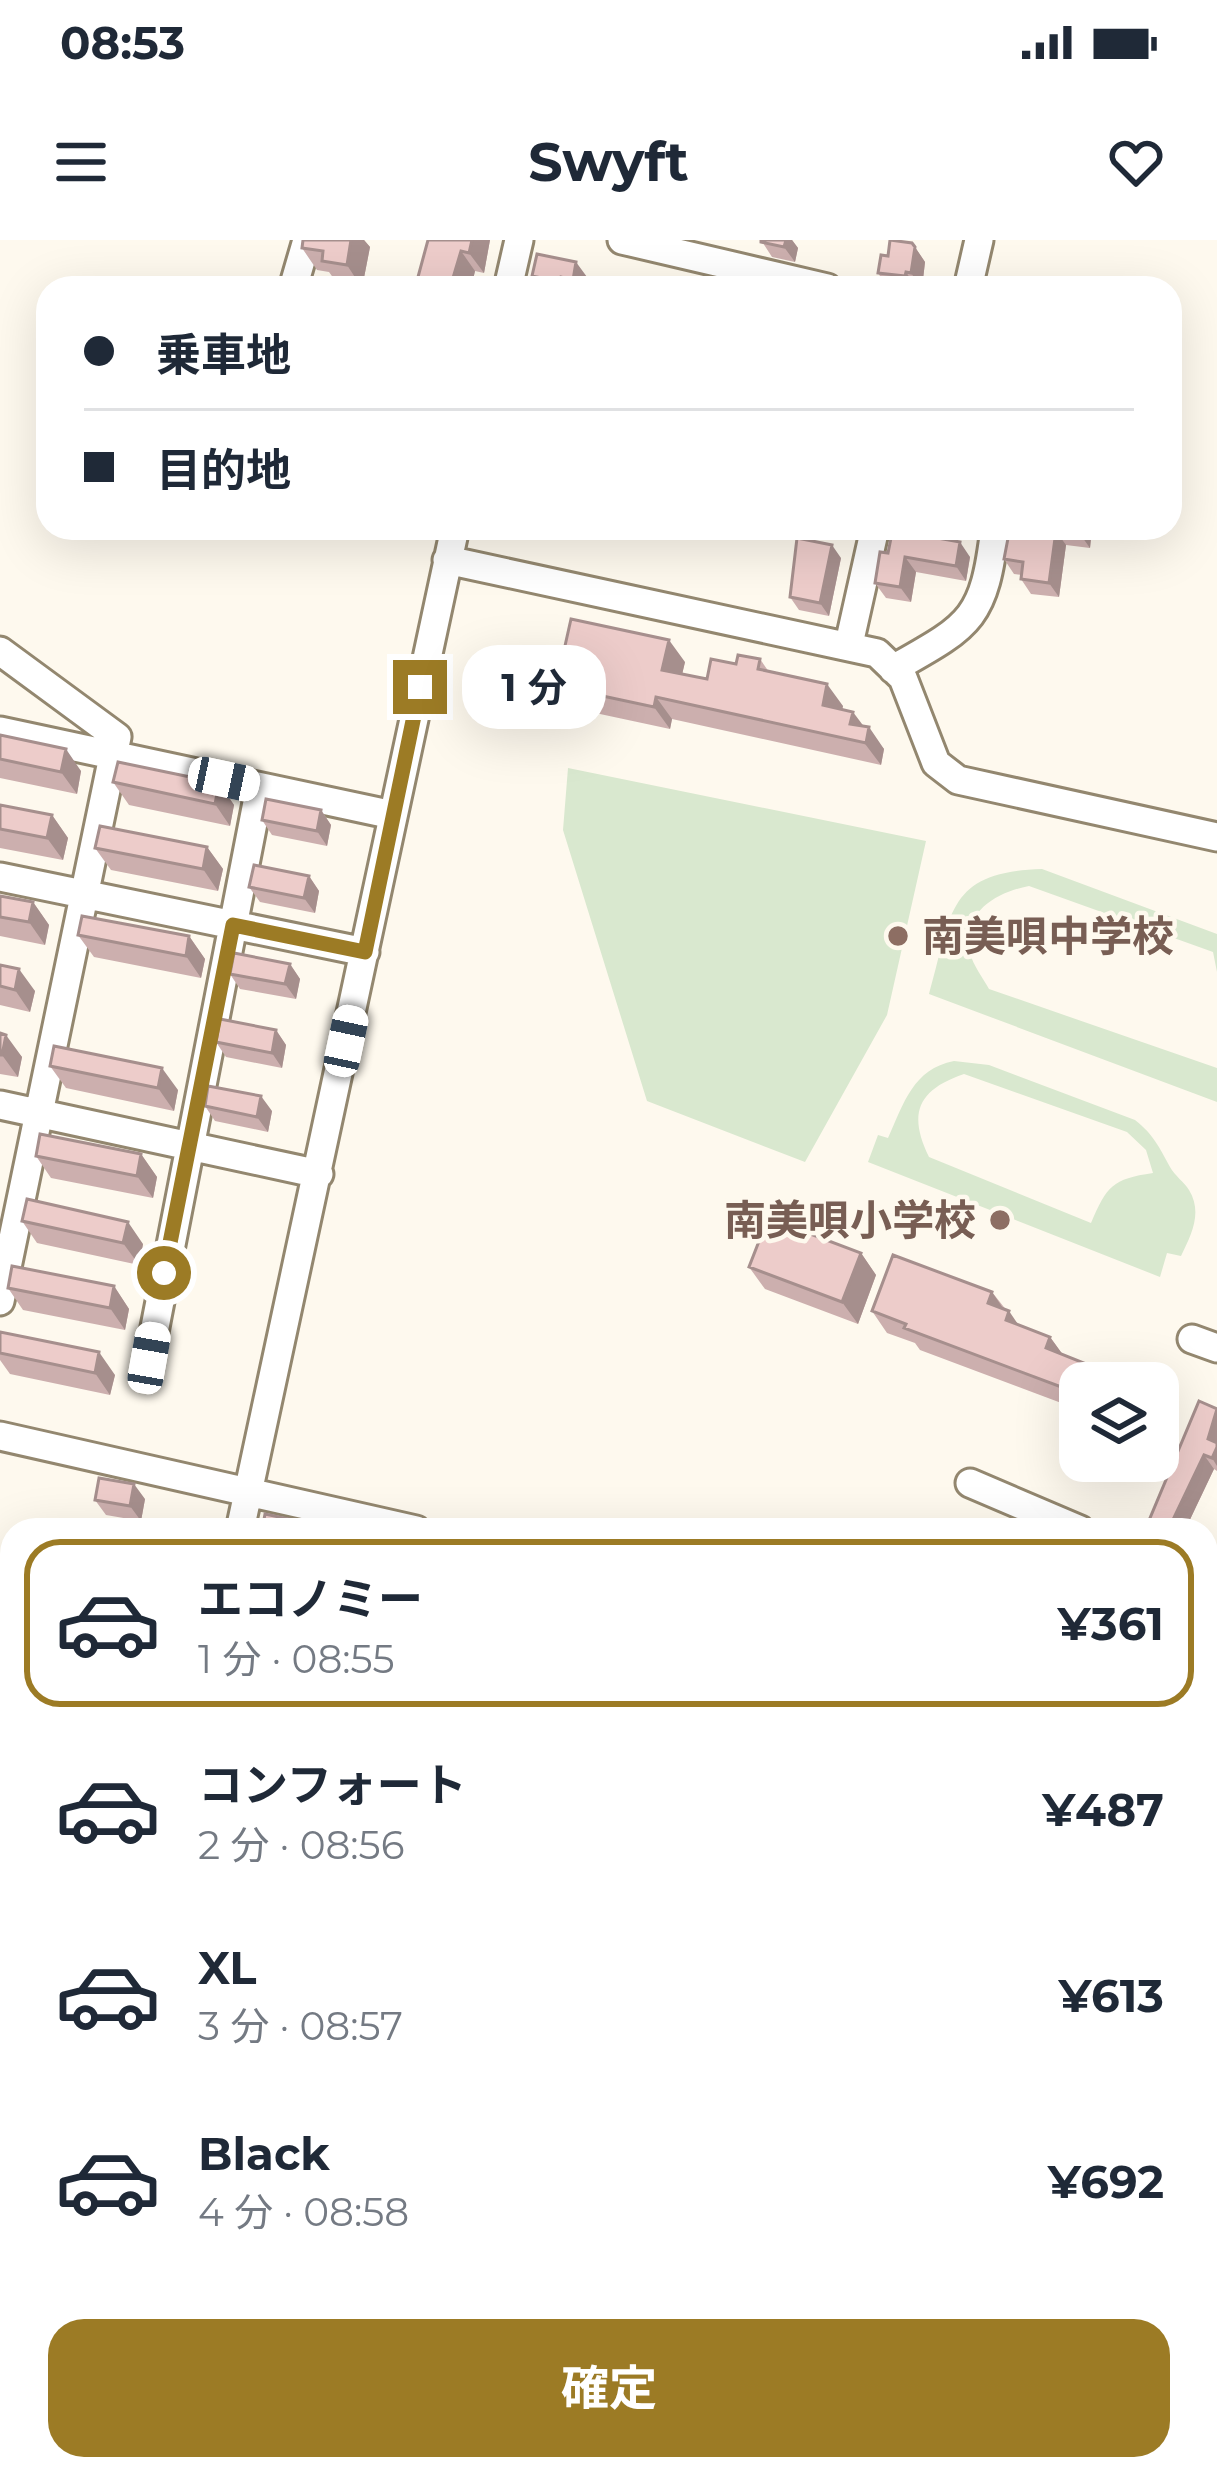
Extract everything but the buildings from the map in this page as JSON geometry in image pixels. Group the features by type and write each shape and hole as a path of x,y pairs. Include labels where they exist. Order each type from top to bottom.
{"street":[{"path":"296,276 307,240"},
{"path":"511,276 519,240"},
{"path":"622,240 776,276"},
{"path":"971,276 979,240"},
{"path":"242,1518 451,540"},
{"path":"849,644 871,540"},
{"path":"893,669 950,637 979,608 993,540"},
{"path":"447,560 878,652 903,678 936,763 958,780 1217,837"},
{"path":"0,652 117,737 0,1301"},
{"path":"0,731 393,815"},
{"path":"149,1358 260,787"},
{"path":"0,877 365,952"},
{"path":"0,1106 319,1174"},
{"path":"0,1436 360,1518"},
{"path":"970,1483 1052,1518"}],"green space":[{"path":"568,768 926,841 887,1015 805,1162 647,1101 563,830"},
{"path":"1042,869 1217,934 1217,972 1213,952 1029,886 994,899 970,926 970,953 989,989 1217,1068 1217,1102 929,994 949,921 970,889 1010,872"},
{"path":"954,1061 989,1065 1135,1120 1152,1136 1193,1199 1194,1224 1181,1256 1167,1253 1160,1277 868,1162 878,1135 888,1138 912,1089 940,1065","holes":["964,1074 1127,1132 1146,1150 1153,1173 1113,1186 1091,1223 929,1157 918,1116 927,1096"]}],"place":[{"name":"南美唄中学校","path":"898,936"},
{"name":"南美唄小学校","path":"1000,1220"}],"route":[{"path":"164,1273 233,925 365,952 420,687"}]}
